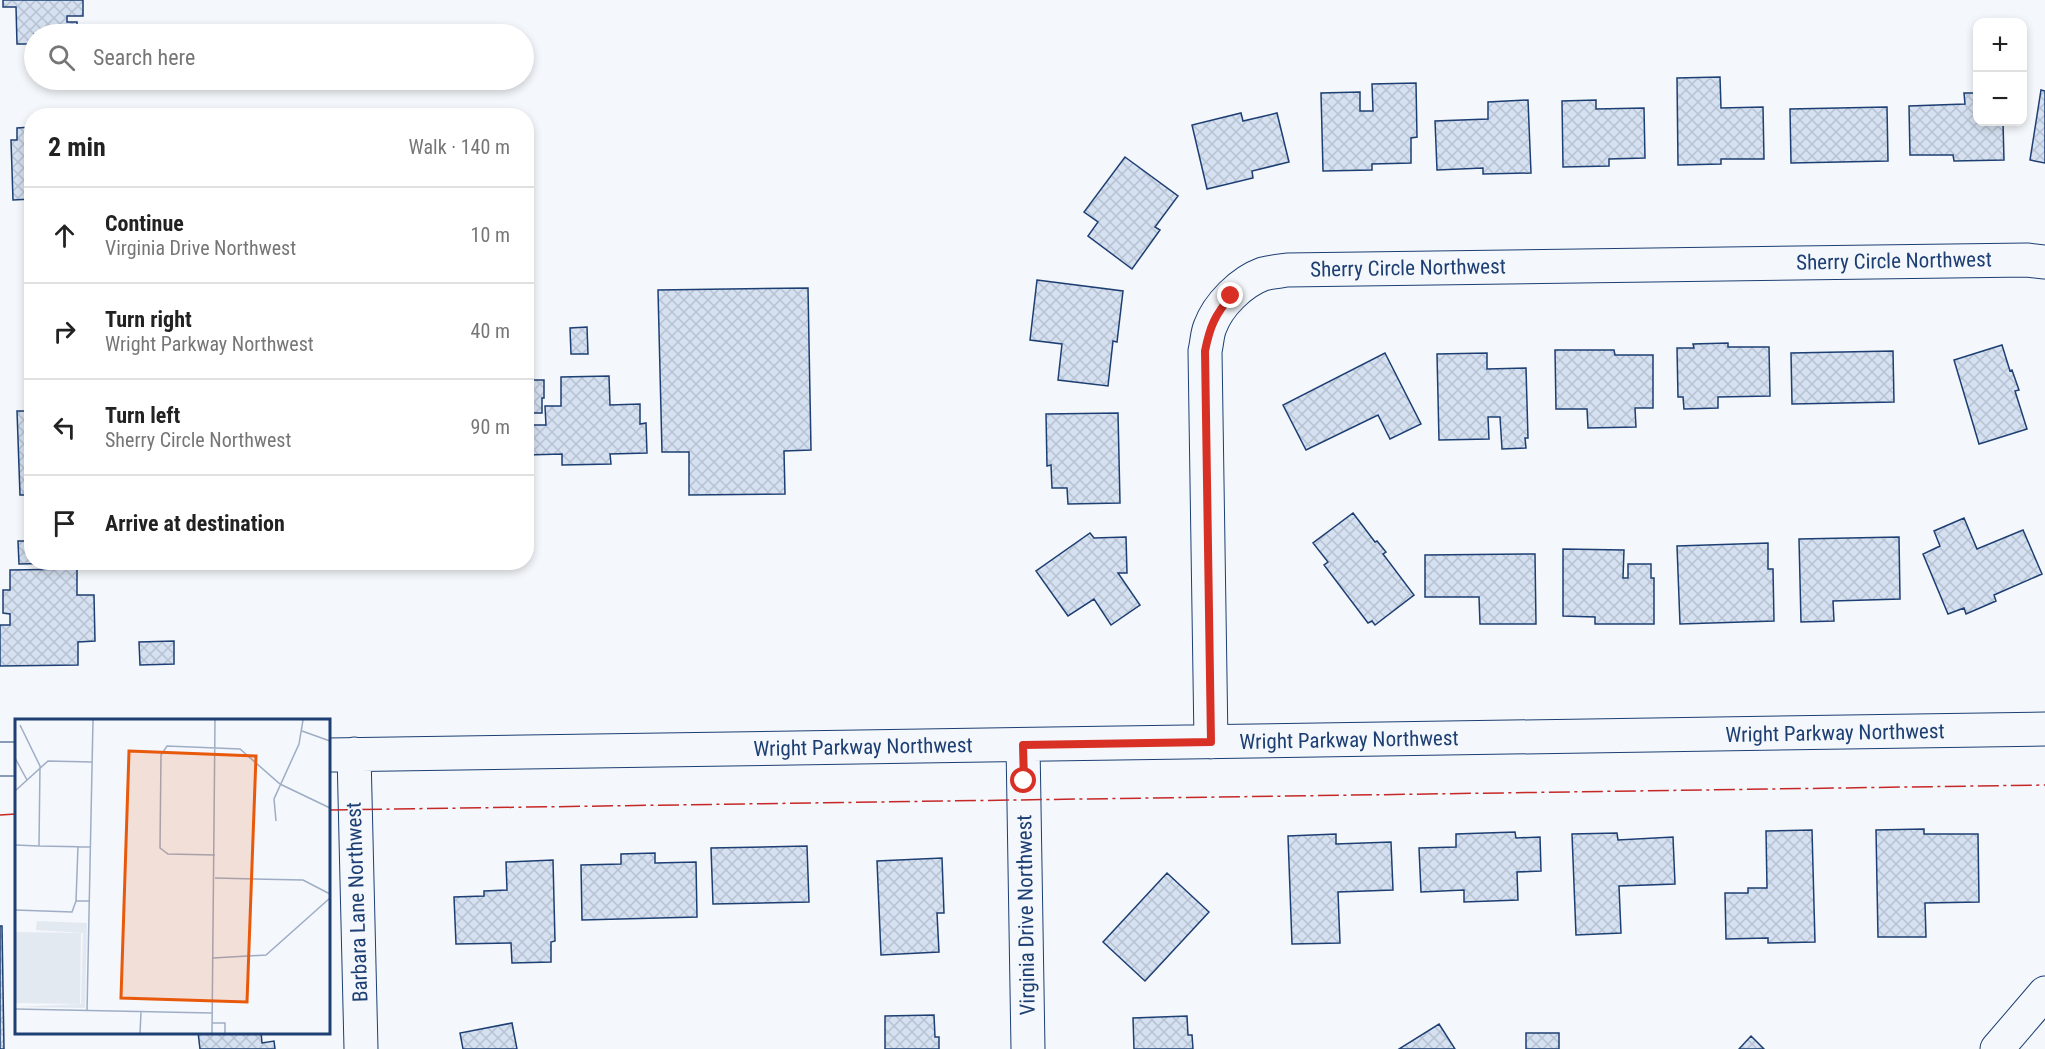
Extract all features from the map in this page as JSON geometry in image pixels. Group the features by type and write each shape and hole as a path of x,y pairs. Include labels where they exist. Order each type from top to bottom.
{"street":[{"name":"Sherry Circle Northwest","path":"1211,742 1205,351 1209,329 1216,313 1249,281 1264,274 1287,270 2027,260 2045,262"},
{"name":"Wright Parkway Northwest","path":"341,754 2045,729"},
{"name":"Virginia Drive Northwest","path":"1023,745 1028,1049"},
{"name":"Barbara Lane Northwest","path":"341,754 361,1049"},
{"path":"1997,1049 2045,993"}],"building":[{"path":"3,0 83,0 83,16 67,16 67,22 77,22 77,24 24,24 24,44 17,44 16,7 3,7"},
{"path":"1720,77 1721,108 1763,107 1764,159 1721,159 1721,164 1678,165 1677,78"},
{"path":"1416,83 1417,137 1411,138 1411,163 1372,164 1372,170 1323,171 1321,93 1360,92 1360,111 1373,111 1372,84"},
{"path":"2041,90 2045,91 2045,163 2030,160"},
{"path":"1964,93 1973,93 1973,126 2003,126 2004,160 1954,161 1953,155 1910,155 1909,106 1965,104"},
{"path":"1528,100 1531,173 1483,174 1483,168 1437,170 1435,121 1488,119 1488,102"},
{"path":"1596,100 1596,109 1644,108 1645,158 1609,159 1609,166 1563,167 1562,101"},
{"path":"1887,107 1888,161 1791,163 1790,109"},
{"path":"1241,113 1243,121 1277,113 1289,162 1252,171 1253,178 1207,189 1192,125"},
{"path":"17,128 24,128 24,199 13,200 11,140 17,140"},
{"path":"1125,157 1178,196 1155,227 1160,230 1132,269 1088,236 1098,222 1084,212"},
{"path":"1037,280 1123,291 1117,342 1113,341 1108,386 1058,380 1062,344 1030,340"},
{"path":"808,288 811,450 784,451 785,494 689,495 689,452 662,452 658,290"},
{"path":"587,327 588,354 571,354 570,328"},
{"path":"1728,343 1728,347 1769,347 1770,396 1718,397 1718,408 1684,409 1683,397 1678,397 1677,348 1694,348 1693,344"},
{"path":"2002,345 2019,390 2015,391 2027,429 1979,444 1954,360"},
{"path":"1555,350 1614,350 1615,355 1653,355 1653,408 1635,408 1636,427 1588,428 1587,409 1556,409"},
{"path":"1893,351 1894,402 1792,404 1791,353"},
{"path":"1385,353 1421,424 1390,439 1378,415 1306,450 1283,405"},
{"path":"1487,353 1487,369 1526,368 1528,438 1525,438 1526,448 1502,449 1500,417 1488,417 1489,439 1439,440 1437,354"},
{"path":"609,376 610,405 640,404 640,424 646,423 647,453 610,454 611,464 562,465 562,454 534,455 534,425 546,425 545,406 561,406 561,377"},
{"path":"534,380 544,380 542,413 534,413"},
{"path":"17,411 24,411 24,495 20,495"},
{"path":"1118,413 1120,503 1068,504 1067,488 1052,488 1051,465 1047,466 1046,414"},
{"path":"1353,513 1375,542 1377,541 1386,552 1383,554 1414,595 1375,625 1372,621 1368,623 1324,565 1328,562 1313,543"},
{"path":"1964,518 1977,549 2023,530 2042,574 1994,595 1996,601 1966,614 1964,608 1948,614 1923,554 1940,546 1934,531"},
{"path":"1090,533 1094,538 1126,537 1127,573 1118,573 1140,605 1111,625 1094,599 1068,616 1036,571"},
{"path":"1899,537 1900,599 1833,601 1834,621 1801,622 1799,539"},
{"path":"18,541 24,541 24,564 19,564"},
{"path":"1768,543 1768,569 1773,569 1774,621 1680,624 1677,546"},
{"path":"1563,549 1624,550 1623,578 1628,578 1628,564 1651,564 1651,578 1654,578 1654,624 1595,624 1595,617 1563,616"},
{"path":"1535,554 1536,624 1480,624 1479,597 1425,597 1425,555"},
{"path":"10,570 77,570 77,595 94,595 95,641 78,642 78,665 0,666 0,625 10,625 10,614 3,613 3,590 10,590"},
{"path":"174,641 174,664 140,665 139,642"},
{"path":"1924,829 1924,834 1978,834 1979,902 1925,903 1926,937 1878,937 1876,830"},
{"path":"1812,830 1815,942 1768,943 1768,938 1726,939 1725,893 1748,893 1748,888 1767,888 1766,831"},
{"path":"1515,832 1516,838 1540,837 1541,871 1517,872 1518,900 1464,902 1464,890 1421,892 1419,848 1456,847 1456,834"},
{"path":"1617,833 1618,840 1673,837 1675,884 1619,886 1621,933 1576,935 1572,834"},
{"path":"1336,834 1336,844 1391,842 1393,890 1338,892 1340,943 1292,944 1288,836"},
{"path":"807,846 809,902 713,904 711,848"},
{"path":"655,853 655,863 696,862 697,917 582,920 581,865 621,864 621,854"},
{"path":"942,858 944,913 937,913 939,952 881,955 877,861"},
{"path":"553,860 555,941 551,942 551,962 512,963 511,943 456,944 454,897 484,896 484,891 507,890 506,862"},
{"path":"1167,873 1209,912 1145,981 1103,942"},
{"path":"0,926 2,926 4,1049 0,1049"},
{"path":"934,1015 935,1037 939,1037 939,1049 885,1049 885,1016"},
{"path":"1187,1016 1188,1035 1192,1035 1193,1049 1134,1049 1133,1018"},
{"path":"512,1023 517,1049 463,1049 460,1033"},
{"path":"1439,1024 1455,1049 1399,1049"},
{"path":"1526,1033 1559,1033 1559,1049 1526,1049"},
{"path":"198,1034 261,1034 262,1043 274,1041 275,1049 200,1049"},
{"path":"1751,1036 1764,1049 1739,1049"}],"power":[{"path":"330,810 2045,785"},
{"path":"0,815 15,814"}],"route":[{"path":"1024,781 1023,745 1211,742 1205,351 1209,329 1216,313 1231,296"}]}
